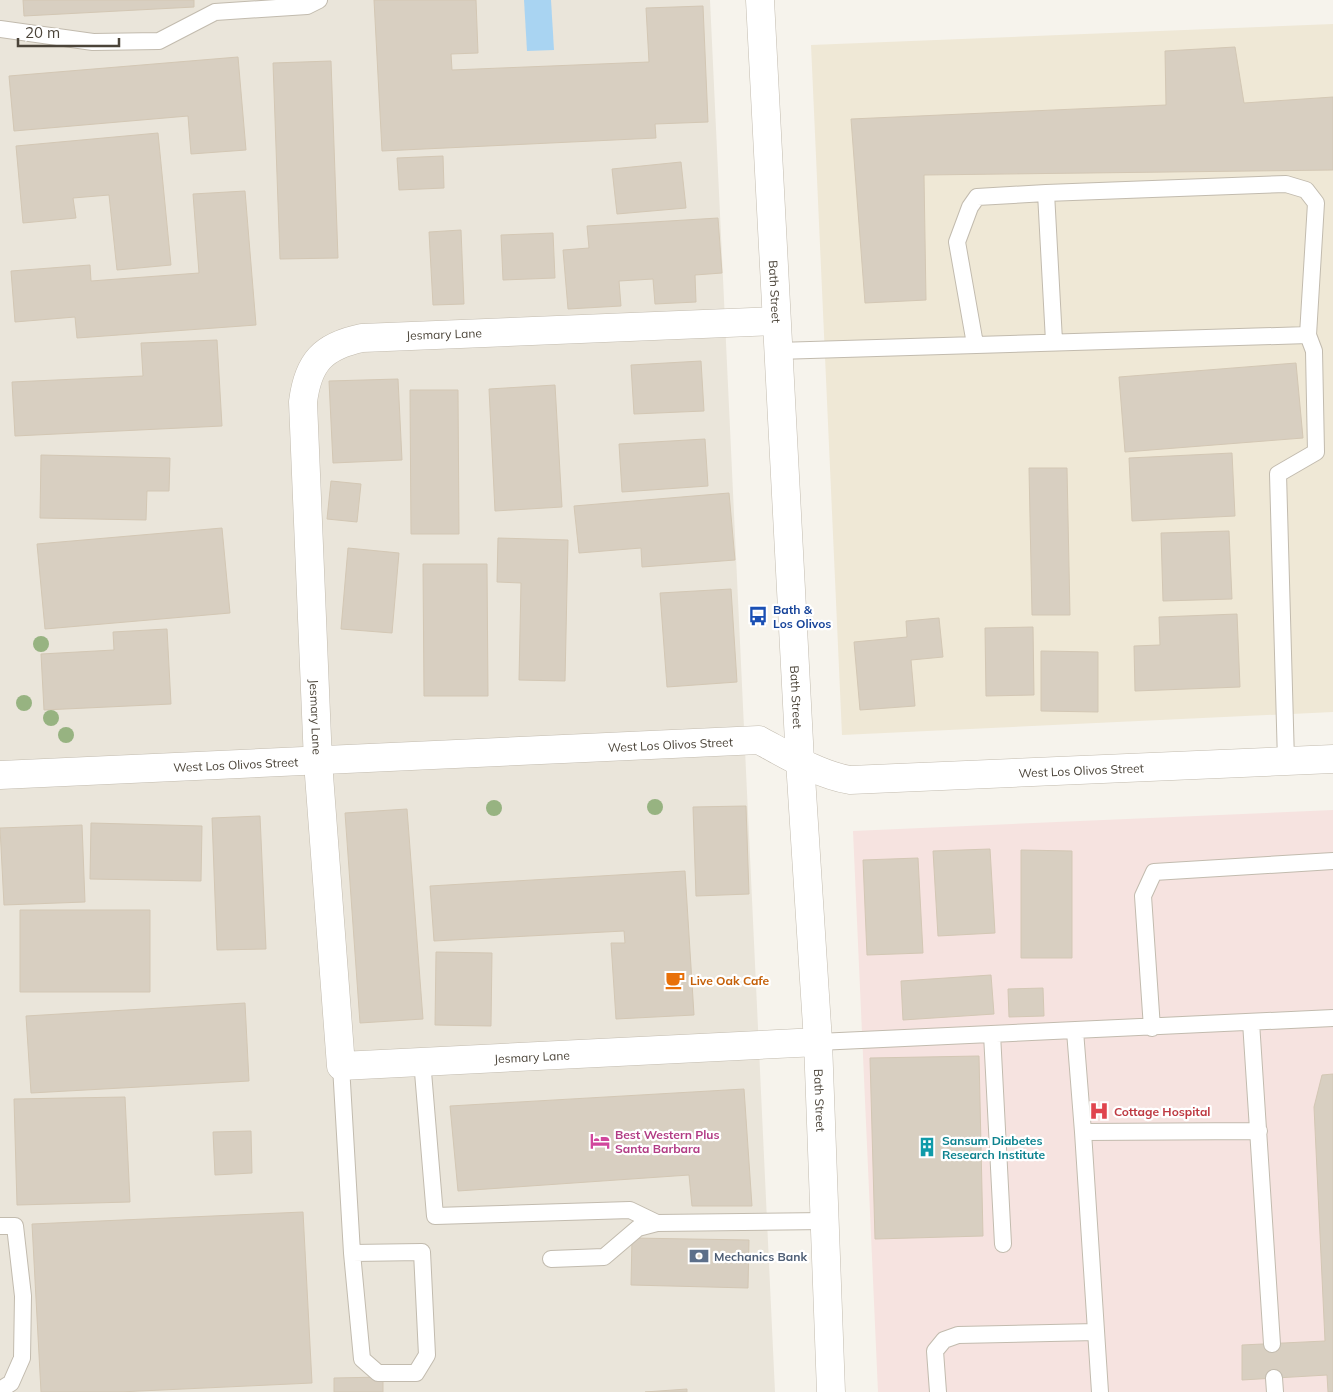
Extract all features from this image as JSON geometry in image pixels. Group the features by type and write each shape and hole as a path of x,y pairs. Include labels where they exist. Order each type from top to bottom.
{"street":[{"name":"Bath Street","path":"760,0 777,351 818,1042 830,1392"},
{"name":"Jesmary Lane","path":"776,321 362,338 343,342 326,351 313,365 305,383 303,402 318,762 341,1066 422,1060 818,1042"},
{"name":"West Los Olivos Street","path":"0,775 318,762 759,740 800,761 841,779 850,780 1333,759"}],"lane":[{"path":"0,30 93,42 159,41 215,12 307,6 318,0"},
{"path":"975,344 958,242 970,207 977,197 1286,184 1306,190 1316,203 1308,334 1314,351 1316,452 1278,474 1286,761"},
{"path":"1046,193 1054,341"},
{"path":"777,351 1308,334"},
{"path":"1152,1028 1143,896 1154,872 1333,862"},
{"path":"818,1042 1152,1028 1333,1018"},
{"path":"1251,1022 1272,1344"},
{"path":"1075,1030 1100,1392"},
{"path":"992,1034 1003,1244"},
{"path":"422,1060 435,1216 630,1210 657,1222"},
{"path":"341,1066 352,1253 362,1359 378,1373 416,1373 427,1355 422,1252 352,1253"},
{"path":"1083,1132 1259,1131"},
{"path":"551,1259 604,1257 638,1228 657,1222 825,1221"},
{"path":"0,1226 16,1226 23,1296 22,1358 11,1383 0,1390"},
{"path":"938,1392 935,1351 944,1340 951,1337 958,1335 1096,1332"}],"shaded area":[{"path":"0,0 710,0 775,1392 0,1392"},
{"path":"1333,24 1333,712 842,735 811,45"},
{"name":"Cottage Hospital","path":"1333,810 1333,1392 878,1392 853,831"}],"water":[{"path":"524,0 551,0 554,50 527,51"}],"building":[{"path":"23,0 194,0 194,7 24,16"},
{"path":"374,0 476,0 478,53 451,54 452,70 649,62 646,8 703,6 708,122 655,124 656,138 382,151"},
{"path":"1235,47 1244,103 1333,97 1333,170 924,175 926,300 865,303 851,119 1166,105 1165,51"},
{"path":"238,57 246,150 191,154 188,116 14,131 9,76"},
{"path":"331,61 338,258 280,259 273,63"},
{"path":"158,133 171,265 117,270 109,195 73,198 76,218 23,223 16,146"},
{"path":"443,156 444,188 399,190 397,158"},
{"path":"681,162 686,208 617,214 612,169"},
{"path":"245,191 256,325 77,338 75,317 15,322 11,271 90,265 91,281 199,273 193,194"},
{"path":"718,218 722,273 695,275 696,302 655,304 653,279 619,281 621,306 568,309 563,250 589,248 587,226"},
{"path":"461,230 464,304 433,305 429,232"},
{"path":"553,233 555,278 503,280 501,235"},
{"path":"217,340 222,426 15,436 12,382 143,376 141,343"},
{"path":"701,361 704,411 634,414 631,365"},
{"path":"1296,363 1303,438 1125,452 1119,377"},
{"path":"398,379 402,460 333,463 329,381"},
{"path":"555,385 562,507 495,511 489,389"},
{"path":"410,390 458,390 459,534 411,534"},
{"path":"705,439 708,486 622,492 619,444"},
{"path":"1232,453 1235,516 1132,521 1129,458"},
{"path":"41,455 170,458 169,491 147,491 146,520 40,518"},
{"path":"1029,468 1067,468 1070,615 1032,615"},
{"path":"331,481 361,484 357,522 327,519"},
{"path":"729,493 735,560 642,567 641,548 579,553 574,506"},
{"path":"222,528 230,613 45,629 37,544"},
{"path":"1229,531 1232,599 1163,601 1161,533"},
{"path":"498,538 568,540 565,681 519,680 521,583 497,582"},
{"path":"348,548 399,553 392,633 341,629"},
{"path":"423,564 487,564 488,696 424,696"},
{"path":"731,589 737,682 667,687 660,593"},
{"path":"1237,614 1240,687 1135,691 1134,646 1160,645 1159,617"},
{"path":"939,618 943,657 911,660 915,706 860,710 854,642 907,637 906,621"},
{"path":"1033,627 1034,695 986,696 985,628"},
{"path":"167,629 171,704 44,710 41,654 114,650 113,632"},
{"path":"1041,651 1098,652 1098,712 1041,711"},
{"path":"746,806 749,894 696,896 693,807"},
{"path":"407,809 423,1019 360,1023 345,813"},
{"path":"260,816 266,949 217,950 212,818"},
{"path":"91,823 202,826 201,881 90,879"},
{"path":"82,825 85,902 4,905 0,828"},
{"path":"990,849 995,933 938,936 933,851"},
{"path":"1021,850 1072,851 1072,958 1021,958"},
{"path":"918,858 923,953 867,955 863,860"},
{"path":"685,871 694,1015 616,1019 611,943 625,943 624,931 434,941 430,886"},
{"path":"20,910 150,910 150,992 20,992"},
{"path":"436,952 492,953 491,1026 435,1025"},
{"path":"991,975 994,1014 903,1020 901,981"},
{"path":"1043,988 1044,1016 1009,1017 1008,989"},
{"path":"245,1003 249,1081 31,1093 26,1016"},
{"name":"Sansum Diabetes Research Institute","path":"979,1056 983,1236 875,1239 870,1058"},
{"path":"1333,1074 1333,1392 1328,1392 1327,1375 1242,1380 1242,1345 1325,1341 1314,1107 1322,1075"},
{"name":"Best Western Plus Santa Barbara","path":"744,1089 752,1206 692,1206 689,1175 458,1191 450,1106"},
{"path":"125,1097 130,1202 17,1205 14,1099"},
{"path":"251,1131 252,1173 215,1175 213,1132"},
{"path":"303,1212 312,1383 119,1392 41,1392 32,1224"},
{"path":"632,1238 749,1240 748,1288 631,1285"},
{"path":"383,1377 383,1392 334,1392 334,1378"},
{"path":"687,1389 687,1392 645,1392"}],"place":[{"name":"Bath & Los Olivos","path":"758,616"},
{"name":"Live Oak Cafe","path":"675,980"},
{"name":"Cottage Hospital","path":"1099,1111"},
{"name":"Best Western Plus Santa Barbara","path":"600,1141"},
{"name":"Sansum Diabetes Research Institute","path":"927,1147"},
{"name":"Mechanics Bank","path":"699,1256"}]}
